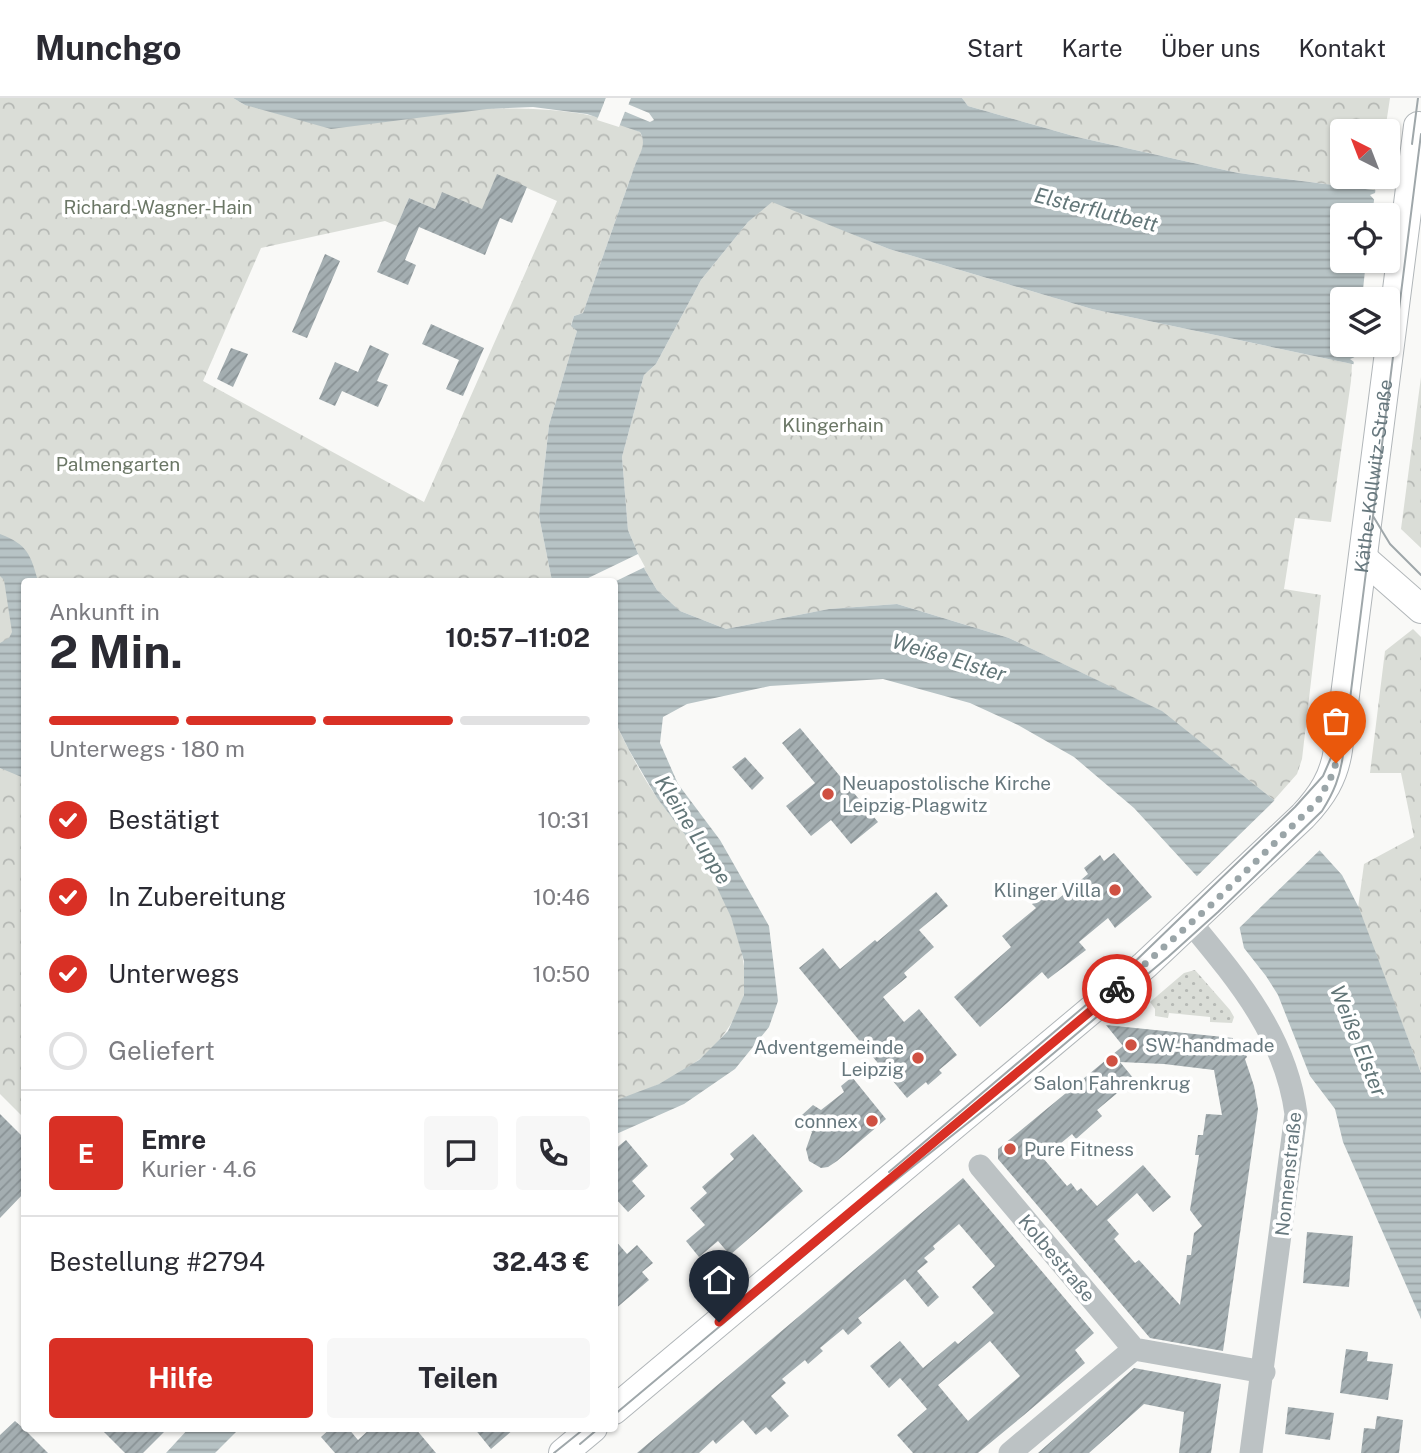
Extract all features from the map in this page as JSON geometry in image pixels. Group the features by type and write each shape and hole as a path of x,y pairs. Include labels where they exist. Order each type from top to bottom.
{"main road":[{"name":"Käthe-Kollwitz-Straße","path":"618,1407 1103,1000 1201,914 1303,816 1325,790 1336,763 1420,126"},
{"path":"1363,558 1421,609"},
{"path":"563,1453 588,1432"}],"street":[{"name":"Nonnenstraße","path":"1201,914 1262,1015 1294,1099 1296,1127 1251,1453"},
{"name":"Kolbestraße","path":"980,1166 1134,1349"},
{"path":"1010,1453 1134,1349 1264,1372"}],"green space":[{"name":"Palmengarten","path":"0,98 233,98 245,105 547,110 594,116 640,132 645,144 635,165 583,313 574,316 571,325 577,331 549,425 539,516 551,578 21,578 21,1115 0,1094","holes":["497,175 557,201 424,502 203,381 261,248 385,221 397,226 409,198 435,209 442,192 475,226"]},
{"path":"962,98 1390,98 1387,119 1330,119 1330,184 1238,173 1077,137 968,106"},
{"name":"Klingerhain","path":"772,201 889,249 1092,309 1352,364 1331,522 1295,518 1284,589 1321,595 1302,759 1297,774 1274,800 1161,711 1009,638 897,604 829,609 726,629 680,611 657,590 645,570 628,530 622,457 644,375 656,364 701,280 748,222"},
{"path":"1421,377 1421,548 1401,529"},
{"path":"1413,629 1421,637 1421,1073 1358,908 1364,864 1414,837 1401,773 1370,773 1385,651"},
{"path":"618,728 652,790 704,858 734,924 745,979 741,1004 727,1030 715,1045 685,1070 618,1100"},
{"path":"1195,970 1230,1010 1234,1017 1232,1023 1210,1022 1210,1017 1169,1013 1168,1018 1155,1016 1155,1009 1150,1002 1184,973"}],"water":[{"path":"233,98 606,98 604,103 650,122 654,120 649,113 613,98 962,98 968,106 1077,137 1238,173 1330,185 1330,189 1365,189 1421,196 1375,193 1370,195 1377,203 1330,203 1330,273 1396,273 1421,312 1400,304 1400,287 1330,287 1330,357 1355,357 1350,359 1354,362 1421,373 1352,364 1092,309 889,249 772,202 748,222 701,280 656,364 644,375 622,457 628,530 645,570 657,590 680,611 726,629 829,609 897,604 1009,638 1162,711 1274,800 1342,875 1359,908 1421,1073 1421,1319 1343,1142 1335,1109 1310,1076 1278,995 1244,948 1239,925 1228,910 1134,808 1074,757 1018,725 970,703 883,679 770,686 687,704 663,717 660,743 678,784 720,840 769,926 778,1001 769,1027 735,1069 684,1104 618,1133 618,1099 659,1084 699,1060 728,1031 744,995 744,961 731,917 703,858 657,798 618,728 618,578 551,578 539,516 549,425 577,331 571,326 574,316 583,313 642,148 642,136 640,132 587,114 533,107 487,109 331,129 245,105"},
{"path":"1400,352 1421,364 1355,357 1400,357"},
{"path":"0,534 17,542 26,551 37,578 21,578 21,777 0,768 0,643 9,638 12,632 4,580 0,576"},
{"path":"185,1432 236,1432 215,1453 166,1453"}],"pier":[{"path":"606,98 631,98 627,108 610,99 609,101 626,109 619,127 597,120"},
{"path":"1376,189 1421,192 1421,376 1353,368 1354,357 1400,357 1400,287 1363,287 1365,273 1400,273 1400,203 1374,203"},
{"path":"638,554 645,567 618,580 588,578"},
{"path":"1277,798 1322,848 1237,930 1195,878"}],"building":[{"path":"497,174 527,187 512,223 500,218 485,255 419,227 405,260 416,265 408,285 377,272 409,198 435,209 442,192 482,209"},
{"path":"325,254 340,261 307,338 292,332"},
{"path":"431,324 484,348 463,396 446,389 459,360 422,344"},
{"path":"370,345 389,354 377,381 388,385 378,407 342,391 335,406 319,399 335,362 358,372"},
{"path":"231,348 248,354 233,387 217,379"},
{"name":"Neuapostolische Kirche Leipzig-Plagwitz","path":"800,728 878,822 851,844 831,820 811,836 786,806 815,783 782,743"},
{"path":"745,757 764,778 752,790 732,767"},
{"path":"1114,853 1152,897 1115,928 1108,918 1079,942 1086,950 1048,979 1042,972 980,1027 954,997 1011,947 1002,936 1036,908 1032,904 1049,890 1057,900 1088,874 1084,868 1100,855 1104,861"},
{"path":"936,892 948,906 919,930 934,947 904,973 907,977 883,997 904,1022 919,1009 957,1055 939,1070 942,1073 907,1098 799,968 823,948 840,969"},
{"path":"1106,1025 1233,1038 1233,1045 1244,1050 1247,1057 1245,1059 1258,1109 1223,1351 1150,1338 998,1159 998,1149 1123,1046","holes":["1120,1062 1214,1070 1222,1115 1206,1114 1203,1135 1198,1135 1195,1155 1199,1155 1190,1210 1202,1226 1194,1233 1191,1255 1187,1255 1180,1305 1139,1260 1135,1263 1114,1239 1119,1234 1107,1220 1137,1193 1153,1212 1171,1197 1143,1165 1097,1206 1081,1188 1077,1191 1071,1183 1067,1186 1043,1158 1072,1134 1076,1139 1102,1116 1097,1110 1134,1079"]},
{"path":"852,1077 886,1119 837,1161 821,1168 809,1161 806,1149 812,1132 802,1121 802,1115 813,1105 821,1110 844,1092 841,1086"},
{"path":"0,1114 21,1135 21,1196 0,1218"},
{"path":"753,1134 803,1191 730,1255 718,1241 699,1257 686,1241 705,1225 690,1208 707,1193 702,1187 734,1159 730,1154"},
{"path":"626,1140 648,1166 632,1181 645,1196 628,1212 618,1201 618,1147"},
{"path":"963,1178 1094,1333 1075,1350 1085,1363 978,1453 913,1453 897,1435 927,1409 900,1378 889,1388 870,1366 900,1341 923,1368 955,1341 958,1344 994,1313 972,1287 995,1266 959,1224 933,1246 935,1249 924,1258 928,1262 917,1271 939,1297 928,1307 905,1279 858,1318 862,1323 848,1335 843,1329 820,1348 823,1351 808,1364 805,1360 782,1379 786,1383 771,1396 789,1416 771,1432 766,1427 756,1435 743,1420 716,1444 713,1440 699,1453 637,1453","holes":["990,1341 1020,1376 968,1421 938,1385"]},
{"path":"1307,1232 1353,1236 1349,1287 1303,1283"},
{"path":"618,1244 627,1254 637,1245 653,1263 642,1272 649,1280 618,1307"},
{"path":"1346,1349 1368,1352 1367,1361 1393,1364 1388,1400 1340,1393"},
{"path":"1134,1368 1221,1384 1211,1453 1179,1453 1184,1412 1144,1404 1089,1453 1038,1453"},
{"path":"1288,1407 1334,1413 1330,1440 1285,1434"},
{"path":"1377,1416 1403,1420 1399,1453 1361,1453 1364,1428 1375,1429"},
{"path":"15,1421 21,1426 21,1432 27,1432 48,1453 0,1453 0,1435"},
{"path":"104,1432 164,1432 143,1453 125,1453"},
{"path":"327,1432 351,1432 358,1440 367,1432 418,1432 436,1453 335,1453 321,1437"},
{"path":"477,1432 510,1432 491,1449"}],"tram line":[{"path":"1412,144 1418,98"},
{"path":"618,1412 862,1207 1017,1084 1168,957 1322,811 1336,784 1343,755 1421,134"},
{"path":"1373,516 1390,544 1421,575"},
{"path":"889,1172 1119,977 1295,807 1323,776 1333,753 1336,737"},
{"path":"554,1453 580,1432"},
{"path":"580,1444 594,1432"}],"way so far":[{"path":"1117,989 1211,905 1318,801 1336,763"}],"place":[{"name":"Neuapostolische Kirche Leipzig-Plagwitz","path":"828,794"},
{"name":"Klinger Villa","path":"1115,890"},
{"name":"SW-handmade","path":"1131,1045"},
{"name":"Adventgemeinde Leipzig","path":"918,1058"},
{"name":"Salon Fahrenkrug","path":"1112,1061"},
{"name":"connex","path":"872,1121"},
{"name":"Pure Fitness","path":"1010,1149"}],"route":[{"path":"719,1322 1117,989"}],"park label":[{"name":"Richard-Wagner-Hain","path":"158,207"}],"water label":[{"name":"Elsterflutbett","path":"1096,210"},
{"name":"Weiße Elster","path":"949,658"},
{"name":"Kleine Luppe","path":"693,830"},
{"name":"Weiße Elster","path":"1358,1041"}]}
